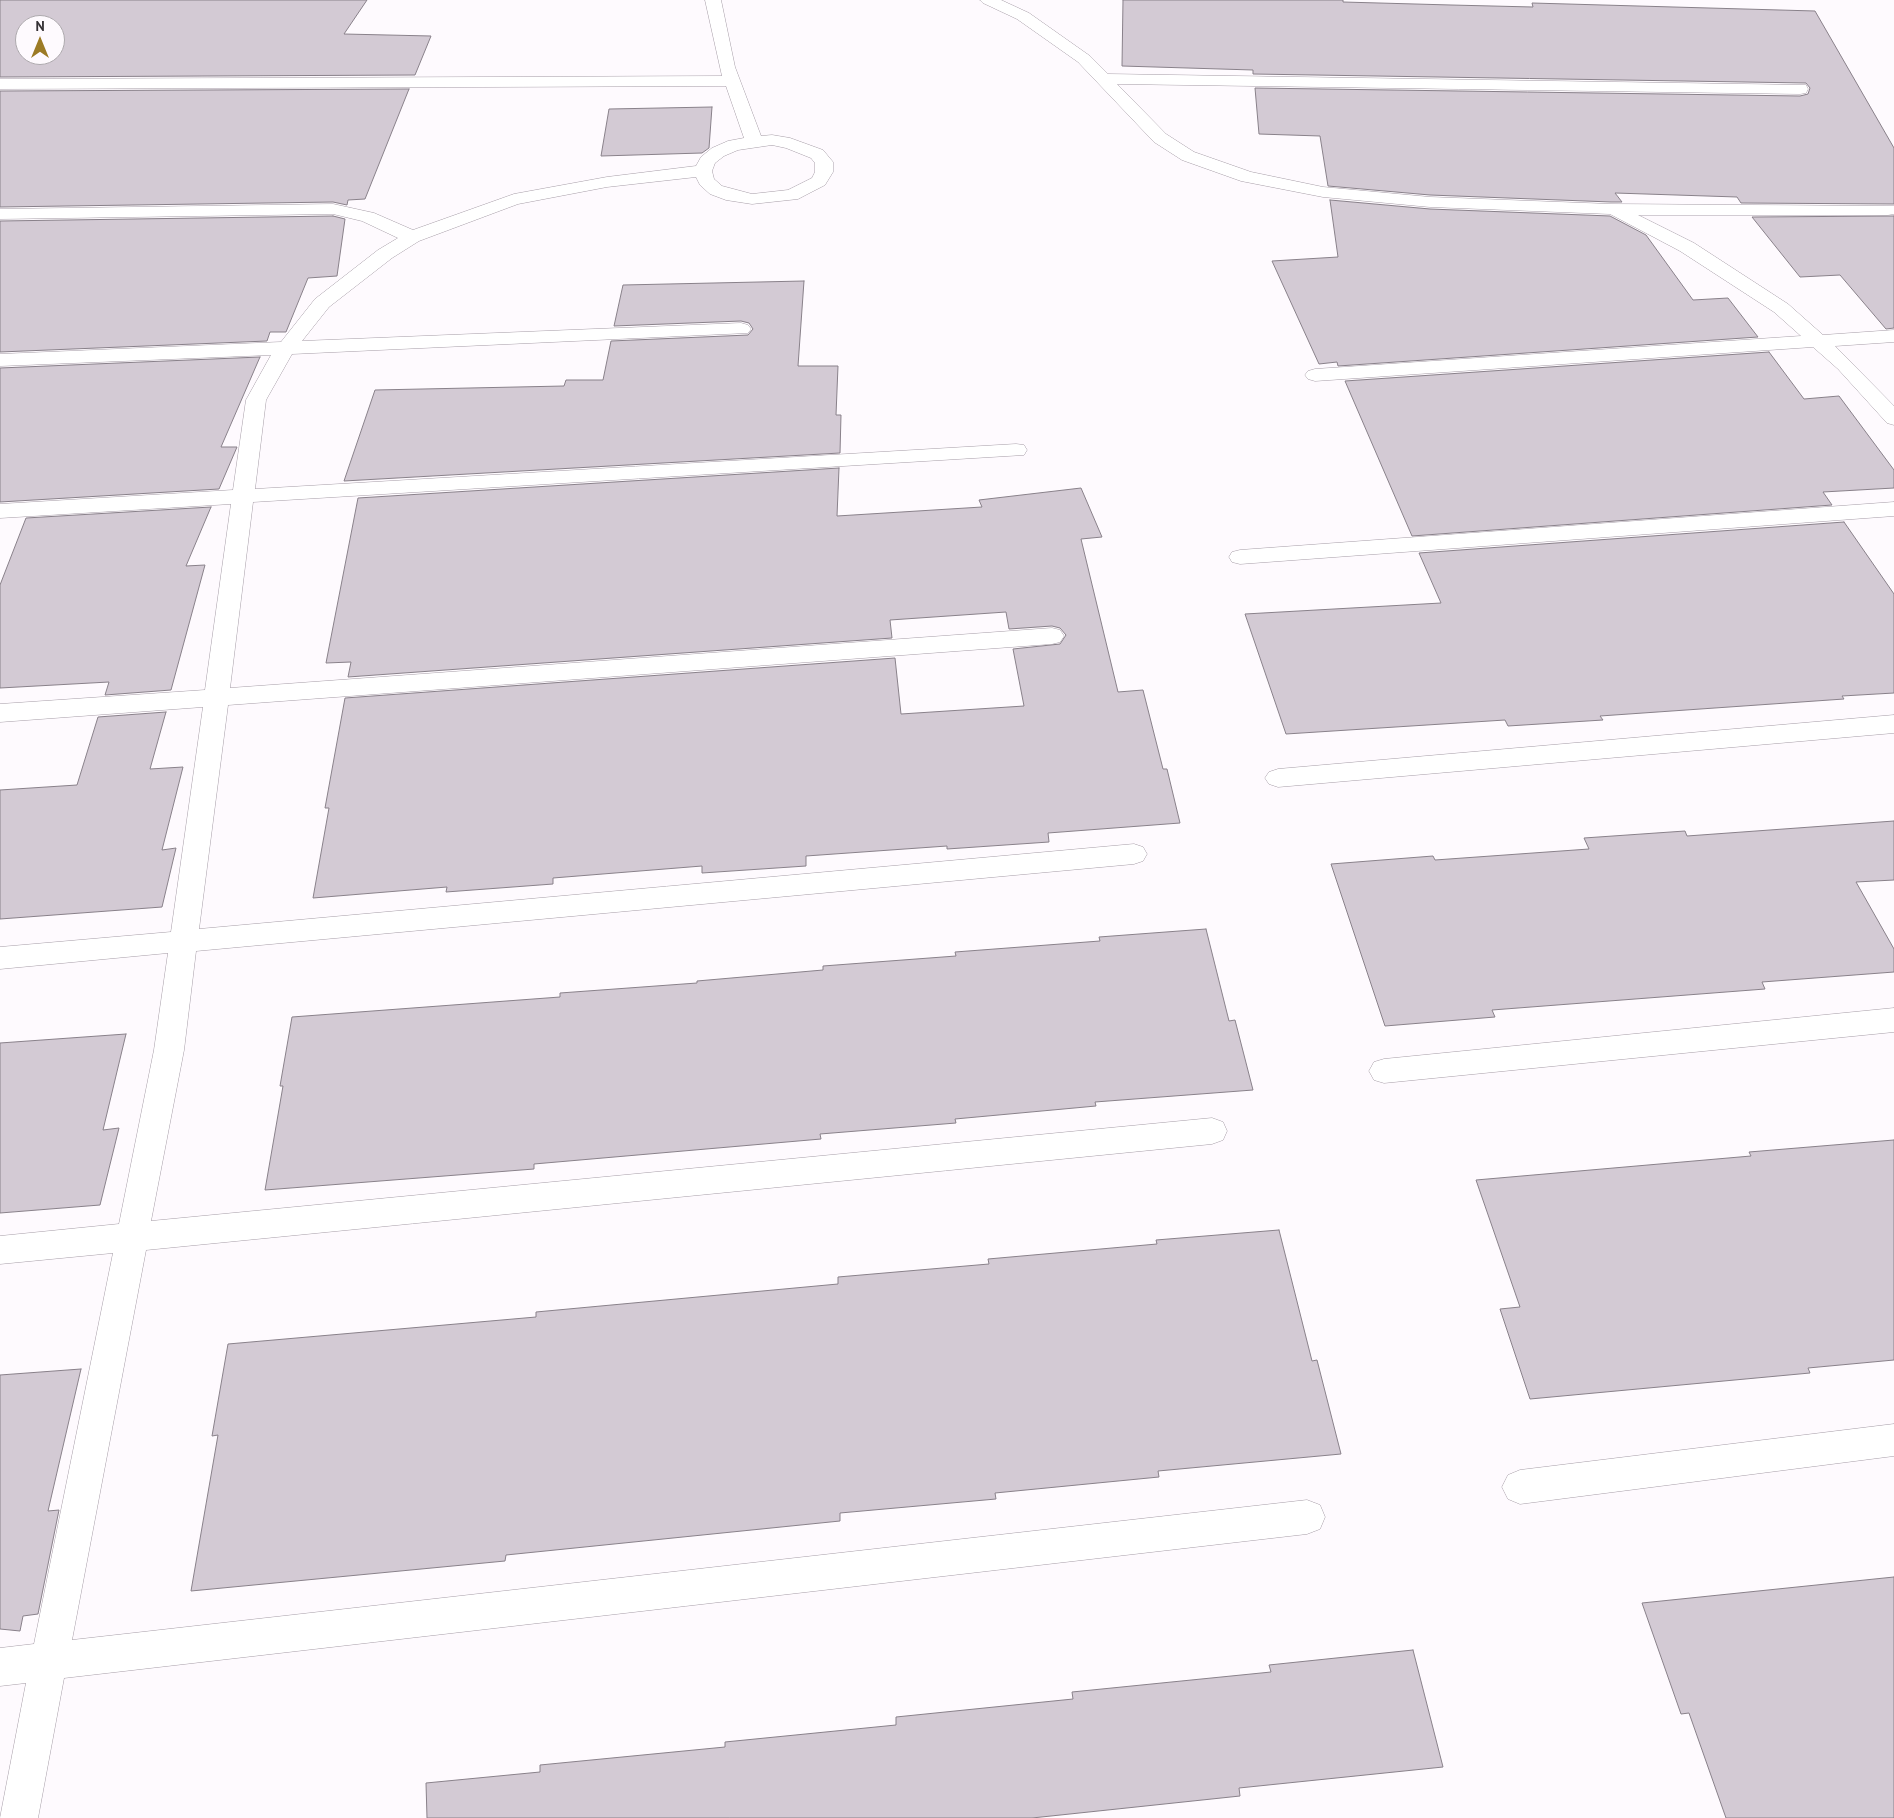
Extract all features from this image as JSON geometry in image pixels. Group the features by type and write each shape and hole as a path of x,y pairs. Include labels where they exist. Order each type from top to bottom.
{"street":[{"path":"713,0 732,81 754,141"},
{"path":"988,0 1023,16 1084,59 1160,138 1188,156 1248,177 1323,192 1430,202 1611,208 1888,210"},
{"path":"1102,79 1800,89"},
{"path":"0,84 732,81"},
{"path":"754,141 790,142 806,147 818,154 824,162 824,172 819,181 792,195 752,199 732,196 716,190 706,181 703,171 707,161 718,152 734,145 754,141"},
{"path":"18,1818 169,1050 218,698 256,400 281,355 322,303 385,254 412,237 514,199 607,182 703,171"},
{"path":"1611,208 1695,252 1781,308 1845,365 1894,419"},
{"path":"0,214 333,209 368,217 412,237"},
{"path":"0,360 741,329"},
{"path":"1315,374 1894,336"},
{"path":"0,511 1016,450"},
{"path":"1240,557 1894,509"},
{"path":"0,713 1052,636"},
{"path":"1278,778 1894,724"},
{"path":"0,958 1134,854"},
{"path":"1384,1071 1894,1020"},
{"path":"0,1250 1212,1131"},
{"path":"1520,1487 1894,1440"},
{"path":"0,1667 1307,1517"}],"building":[{"path":"0,0 367,0 344,34 431,36 415,75 0,77"},
{"path":"1123,0 1343,0 1343,2 1533,7 1532,3 1815,11 1894,148 1894,204 1741,203 1737,197 1615,193 1622,202 1611,202 1430,195 1328,186 1320,136 1259,134 1255,88 1800,96 1808,94 1810,88 1806,83 1253,74 1253,70 1122,66"},
{"path":"409,89 365,199 348,200 347,205 333,202 0,207 0,91"},
{"path":"712,107 709,148 702,153 601,156 609,109"},
{"path":"1330,200 1430,209 1610,216 1646,235 1693,300 1728,298 1758,337 1338,366 1337,362 1319,364 1272,261 1338,257"},
{"path":"333,216 345,219 337,276 308,278 286,332 270,332 267,341 0,352 0,221"},
{"path":"1894,216 1894,328 1886,329 1840,275 1800,277 1752,217"},
{"path":"804,281 798,366 838,366 836,415 841,415 840,453 344,481 375,390 564,386 566,380 603,380 611,341 748,335 753,329 749,323 741,321 614,326 623,285"},
{"path":"1769,352 1804,399 1839,396 1894,470 1894,488 1823,492 1832,505 1412,536 1345,381"},
{"path":"260,357 221,447 237,447 219,489 0,502 0,368"},
{"path":"839,468 837,516 982,507 979,500 1081,488 1102,537 1081,539 1118,692 1143,690 1163,769 1167,769 1180,823 1048,833 1049,842 947,849 947,846 806,856 806,866 702,873 702,866 553,878 553,884 446,892 447,887 313,898 329,808 325,808 345,698 895,658 901,714 1024,706 1013,649 1060,644 1066,635 1060,628 1052,626 1009,629 1006,612 890,620 892,638 348,677 351,662 326,663 358,498"},
{"path":"211,507 186,566 205,565 171,690 105,695 109,682 0,688 0,585 26,518"},
{"path":"1844,522 1894,594 1894,693 1842,696 1844,699 1600,716 1603,720 1508,726 1505,720 1286,734 1245,614 1441,603 1419,553"},
{"path":"166,712 150,769 183,767 162,850 176,848 162,907 0,919 0,790 77,785 98,717"},
{"path":"1894,821 1894,880 1856,882 1894,949 1894,972 1762,982 1765,989 1492,1010 1495,1017 1385,1026 1331,864 1433,856 1435,860 1589,849 1584,838 1685,831 1687,836"},
{"path":"1206,929 1229,1021 1235,1020 1253,1090 1095,1102 1096,1106 955,1119 956,1123 820,1134 821,1139 534,1164 534,1169 265,1190 283,1086 280,1086 292,1017 560,997 560,993 697,983 697,981 823,970 823,966 956,956 955,952 1100,941 1099,937"},
{"path":"126,1034 103,1130 119,1128 100,1205 0,1213 0,1043"},
{"path":"1894,1140 1894,1360 1808,1368 1810,1373 1530,1399 1500,1309 1520,1307 1476,1180 1751,1156 1749,1152"},
{"path":"1279,1230 1312,1361 1317,1360 1341,1454 1158,1471 1159,1477 995,1493 996,1499 840,1513 840,1521 506,1555 505,1561 191,1591 218,1435 212,1436 228,1344 536,1317 536,1312 838,1284 838,1277 989,1264 988,1259 1157,1244 1156,1240"},
{"path":"81,1369 48,1511 59,1510 38,1614 23,1616 20,1631 0,1629 0,1375"},
{"path":"1894,1577 1894,1818 1726,1818 1689,1713 1681,1714 1642,1603"},
{"path":"1413,1650 1443,1767 1239,1788 1240,1796 1032,1818 427,1818 426,1783 540,1772 540,1765 725,1747 725,1742 896,1725 896,1717 1073,1699 1072,1692 1271,1672 1269,1665"}]}
